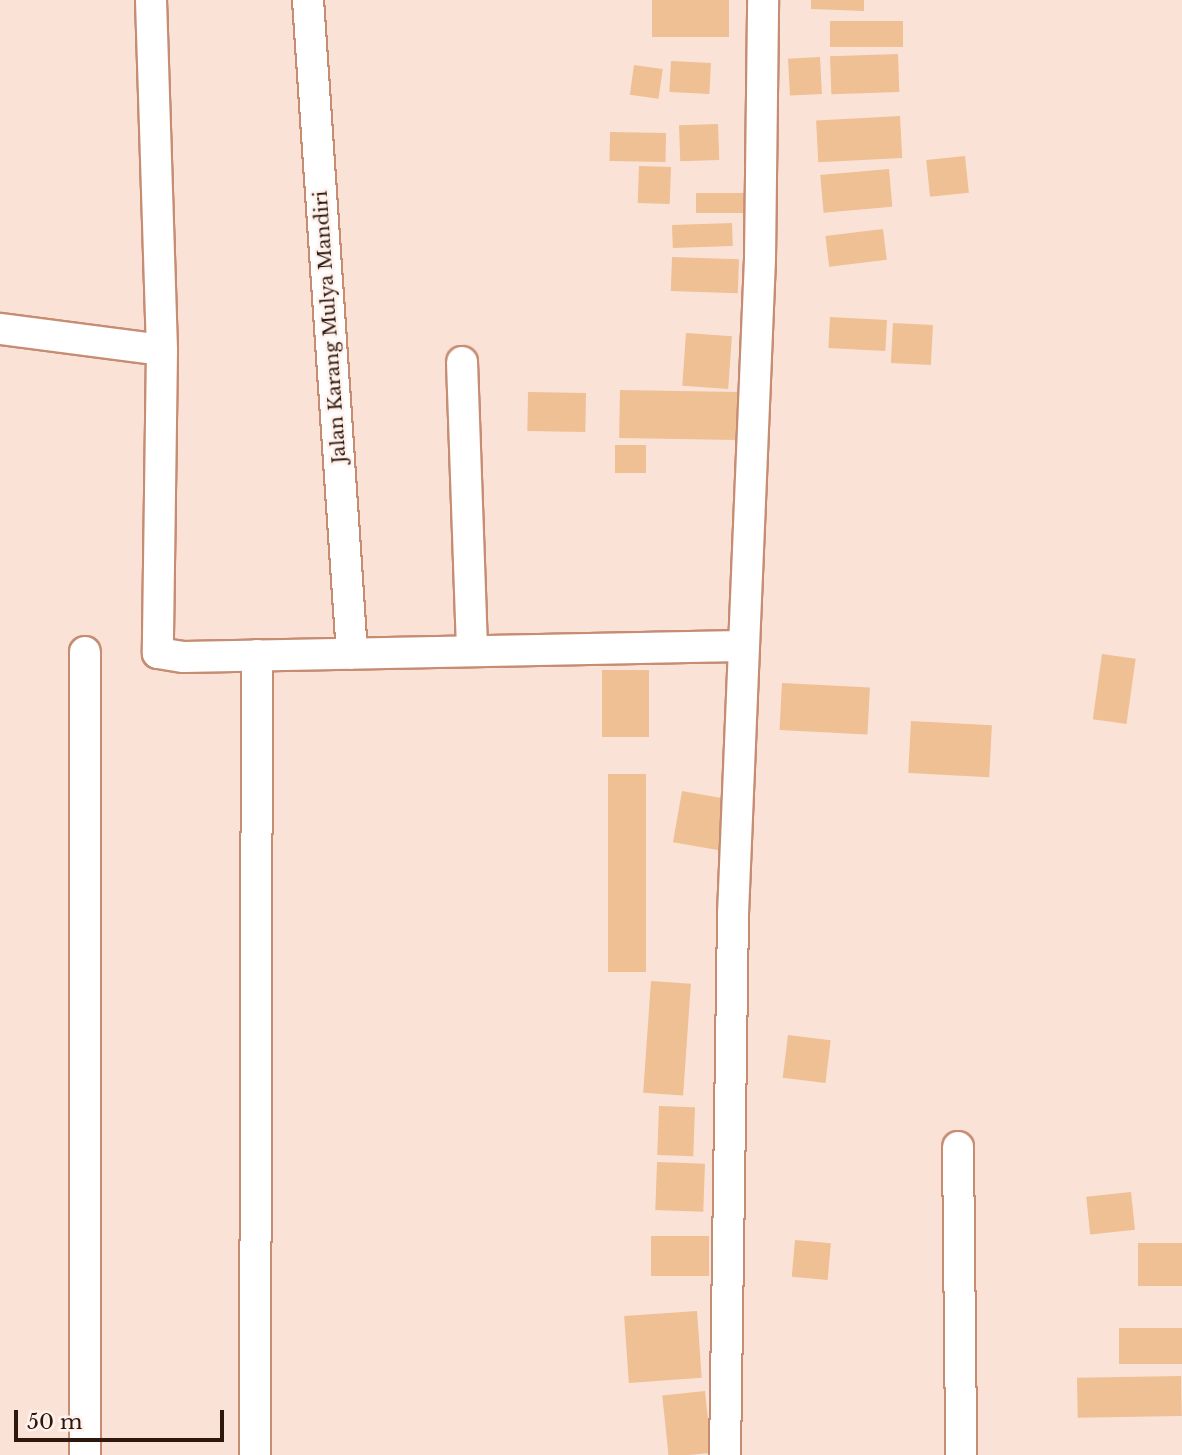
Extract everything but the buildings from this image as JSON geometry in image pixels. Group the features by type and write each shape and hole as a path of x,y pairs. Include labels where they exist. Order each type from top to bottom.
{"street":[{"path":"151,0 162,351 158,653 352,654 741,646"},
{"name":"Jalan Karang Mulya Mandiri","path":"308,0 352,654"},
{"path":"724,1455 741,646 760,258 763,0"},
{"path":"0,329 162,351"},
{"path":"462,362 472,651"},
{"path":"85,652 85,1455"},
{"path":"255,1455 257,655"},
{"path":"958,1147 961,1455"}]}
